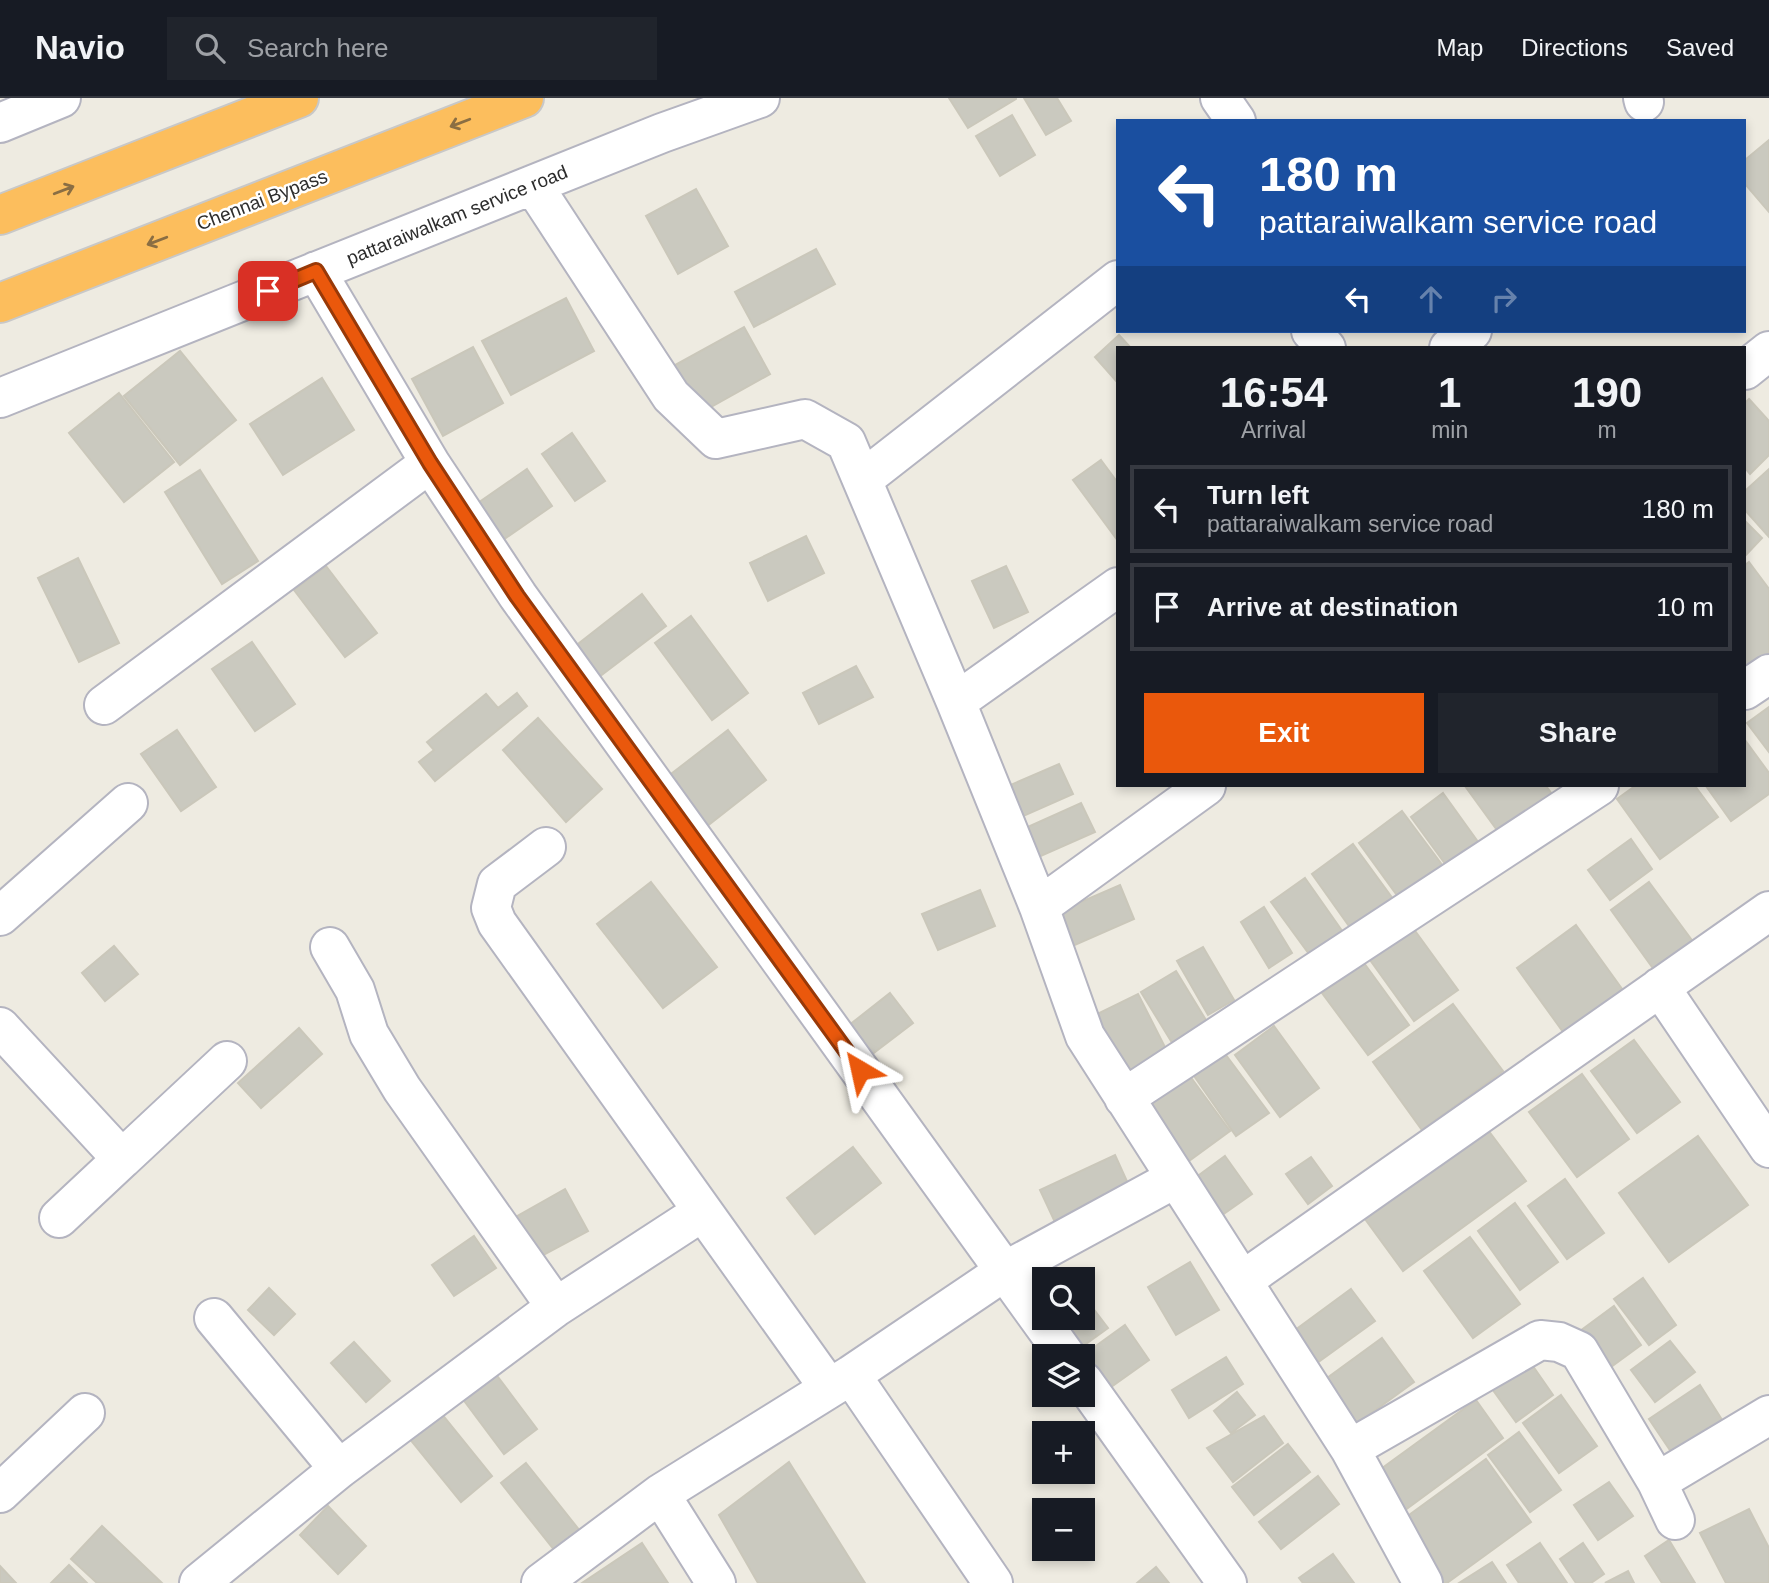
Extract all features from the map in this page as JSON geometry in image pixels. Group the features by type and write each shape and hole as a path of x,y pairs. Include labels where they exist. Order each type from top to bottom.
{"highway":[{"path":"0,215 299,98"},
{"name":"Chennai Bypass","path":"0,303 524,98"}],"street":[{"path":"0,123 61,98"},
{"name":"pattaraiwalkam service road","path":"0,398 662,133 760,98"},
{"path":"1220,98 1235,119"},
{"path":"533,185 671,396 716,439 805,419 846,442 1039,907 1085,1036 1350,1449 1423,1583"},
{"path":"316,271 430,463 517,596 1057,1344"},
{"path":"862,480 1116,282"},
{"path":"1452,346 1469,333"},
{"path":"1746,369 1769,351"},
{"path":"104,705 430,463"},
{"path":"956,702 1116,588"},
{"path":"1746,689 1769,674"},
{"path":"1039,907 1205,787"},
{"path":"1124,1098 1597,787"},
{"path":"0,916 128,803"},
{"path":"546,847 497,884 491,908 497,923 702,1212 840,1382 993,1583"},
{"path":"1242,1281 1769,911"},
{"path":"330,947 355,990 369,1034 402,1089 556,1307"},
{"path":"1660,987 1769,1148"},
{"path":"0,1027 122,1159"},
{"path":"59,1218 227,1061"},
{"path":"541,1583 660,1493 840,1382 1005,1271 1176,1178"},
{"path":"199,1583 339,1469 556,1307 702,1212"},
{"path":"214,1318 339,1469"},
{"path":"1350,1449 1540,1340 1559,1342 1579,1351 1657,1482 1675,1521"},
{"path":"1095,1398 1227,1583"},
{"path":"0,1493 85,1413"},
{"path":"1657,1482 1769,1415"},
{"path":"660,1493 716,1583"}],"building":[{"path":"949,98 1016,98 1016,99 968,128"},
{"path":"1024,98 1057,98 1071,121 1046,135"},
{"path":"1012,115 1035,155 1000,176 976,136"},
{"path":"1769,140 1769,212 1746,185 1746,159"},
{"path":"696,189 728,246 678,274 646,216"},
{"path":"816,249 835,284 754,327 735,292"},
{"path":"566,298 594,351 511,395 482,341"},
{"path":"744,327 770,374 695,416 668,369"},
{"path":"1119,335 1129,346 1116,346 1116,381 1095,357"},
{"path":"473,347 503,403 443,436 412,379"},
{"path":"180,351 236,420 180,465 124,396"},
{"path":"322,378 354,430 283,475 250,424"},
{"path":"119,393 174,462 124,502 69,433"},
{"path":"1749,399 1769,421 1769,455 1750,474 1746,469 1746,402"},
{"path":"572,433 605,481 575,501 542,454"},
{"path":"1101,460 1116,480 1116,538 1073,480"},
{"path":"527,469 552,506 500,542 475,505"},
{"path":"1769,469 1769,537 1746,511 1746,490"},
{"path":"200,470 258,561 222,584 165,492"},
{"path":"1746,522 1762,538 1746,555"},
{"path":"806,536 824,573 768,601 750,563"},
{"path":"78,558 119,643 79,662 38,578"},
{"path":"1749,562 1769,589 1769,664 1746,667 1746,564"},
{"path":"326,566 377,633 345,657 294,590"},
{"path":"1006,566 1028,612 994,628 972,581"},
{"path":"642,594 666,626 591,683 569,651"},
{"path":"691,616 748,693 712,720 655,643"},
{"path":"252,642 295,704 255,731 212,669"},
{"path":"856,666 873,697 819,724 803,693"},
{"path":"517,693 527,706 435,781 419,762 434,750 427,742 486,694 498,708"},
{"path":"1769,707 1769,752 1747,723"},
{"path":"538,718 602,789 566,822 503,750"},
{"path":"177,730 216,787 181,811 141,754"},
{"path":"728,730 766,780 697,834 658,784"},
{"path":"1746,741 1769,773 1769,794 1731,821 1707,787 1746,787"},
{"path":"1059,764 1073,794 1012,821 999,790"},
{"path":"1466,787 1547,787 1558,802 1505,841"},
{"path":"1634,787 1696,787 1718,817 1660,859 1617,799"},
{"path":"1443,793 1481,846 1449,869 1411,817"},
{"path":"1081,803 1095,832 1034,859 1021,830"},
{"path":"1402,811 1443,866 1399,898 1359,843"},
{"path":"1631,839 1652,869 1610,900 1588,870"},
{"path":"1353,844 1396,903 1354,933 1312,874"},
{"path":"1305,878 1345,935 1312,958 1271,902"},
{"path":"651,882 717,967 663,1008 597,924"},
{"path":"1649,882 1694,943 1655,971 1611,910"},
{"path":"1120,885 1134,919 1068,948 1053,914"},
{"path":"980,890 995,926 938,950 922,914"},
{"path":"1264,907 1292,953 1269,968 1241,922"},
{"path":"1576,925 1625,993 1566,1036 1517,968"},
{"path":"1413,928 1458,990 1414,1021 1370,960"},
{"path":"114,946 138,974 105,1001 82,973"},
{"path":"1203,947 1234,1000 1208,1015 1177,961"},
{"path":"1364,963 1409,1025 1368,1055 1322,993"},
{"path":"1176,971 1209,1025 1174,1046 1141,992"},
{"path":"890,993 913,1023 871,1055 848,1026"},
{"path":"1138,994 1169,1055 1116,1081 1085,1020"},
{"path":"1453,1004 1503,1071 1422,1130 1373,1062"},
{"path":"1274,1026 1319,1088 1280,1117 1235,1055"},
{"path":"299,1028 322,1054 261,1108 238,1083"},
{"path":"1634,1040 1680,1102 1637,1133 1591,1071"},
{"path":"1223,1051 1269,1113 1236,1136 1192,1073"},
{"path":"1187,1072 1230,1131 1182,1166 1138,1108"},
{"path":"1582,1074 1629,1139 1577,1177 1529,1112"},
{"path":"1488,1130 1526,1181 1403,1271 1365,1219"},
{"path":"1698,1136 1748,1205 1669,1262 1619,1193"},
{"path":"853,1147 881,1183 815,1234 787,1198"},
{"path":"1115,1155 1135,1199 1060,1233 1040,1190"},
{"path":"1225,1156 1252,1194 1222,1215 1195,1178"},
{"path":"1311,1157 1332,1186 1308,1204 1286,1174"},
{"path":"1565,1179 1604,1233 1567,1259 1528,1206"},
{"path":"565,1189 588,1231 536,1259 514,1218"},
{"path":"1515,1203 1558,1262 1520,1290 1478,1231"},
{"path":"474,1236 496,1268 454,1296 432,1265"},
{"path":"1470,1237 1520,1304 1473,1338 1424,1271"},
{"path":"1190,1262 1219,1310 1176,1335 1148,1287"},
{"path":"1643,1278 1676,1325 1649,1345 1614,1299"},
{"path":"269,1288 295,1314 274,1335 248,1310"},
{"path":"1351,1289 1375,1321 1310,1368 1287,1336"},
{"path":"1614,1306 1641,1345 1604,1372 1576,1334"},
{"path":"1095,1311 1108,1328 1086,1344 1071,1344 1060,1330 1095,1330"},
{"path":"1125,1325 1149,1360 1104,1392 1095,1377 1095,1347"},
{"path":"1382,1338 1414,1382 1355,1425 1323,1381"},
{"path":"1670,1341 1695,1372 1655,1402 1631,1370"},
{"path":"354,1342 390,1381 366,1402 331,1363"},
{"path":"1226,1357 1243,1384 1189,1418 1172,1390"},
{"path":"1528,1359 1553,1395 1516,1422 1490,1386"},
{"path":"495,1373 537,1429 504,1454 462,1398"},
{"path":"1700,1385 1724,1423 1674,1456 1649,1419"},
{"path":"1237,1392 1255,1415 1231,1433 1214,1411"},
{"path":"1561,1395 1597,1446 1559,1473 1523,1423"},
{"path":"1476,1400 1503,1438 1401,1513 1374,1474"},
{"path":"432,1402 492,1476 461,1502 400,1427"},
{"path":"1264,1416 1283,1443 1233,1482 1207,1448"},
{"path":"1519,1432 1561,1490 1530,1512 1488,1455"},
{"path":"1288,1444 1310,1472 1254,1515 1232,1487"},
{"path":"1486,1459 1531,1522 1447,1583 1434,1583 1394,1526"},
{"path":"789,1462 865,1583 758,1583 719,1515"},
{"path":"526,1463 588,1541 563,1561 501,1483"},
{"path":"1318,1476 1339,1504 1281,1549 1259,1522"},
{"path":"1609,1482 1633,1516 1598,1540 1574,1505"},
{"path":"328,1506 366,1546 338,1574 300,1535"},
{"path":"1749,1509 1769,1548 1769,1583 1726,1583 1700,1533"},
{"path":"102,1526 162,1583 97,1583 71,1559"},
{"path":"1669,1540 1695,1583 1662,1583 1645,1556"},
{"path":"642,1543 668,1583 582,1583"},
{"path":"1540,1543 1567,1583 1519,1583 1507,1565"},
{"path":"1583,1543 1604,1574 1591,1583 1576,1583 1560,1559"},
{"path":"1333,1554 1354,1583 1303,1583 1299,1578"},
{"path":"1492,1562 1506,1583 1459,1583"},
{"path":"69,1565 87,1583 51,1583"},
{"path":"0,1566 16,1583 0,1583"},
{"path":"1156,1567 1169,1583 1137,1583"},
{"path":"1628,1571 1634,1583 1605,1583"}],"route":[{"path":"268,291 316,271 430,463 517,596 860,1070"}]}
